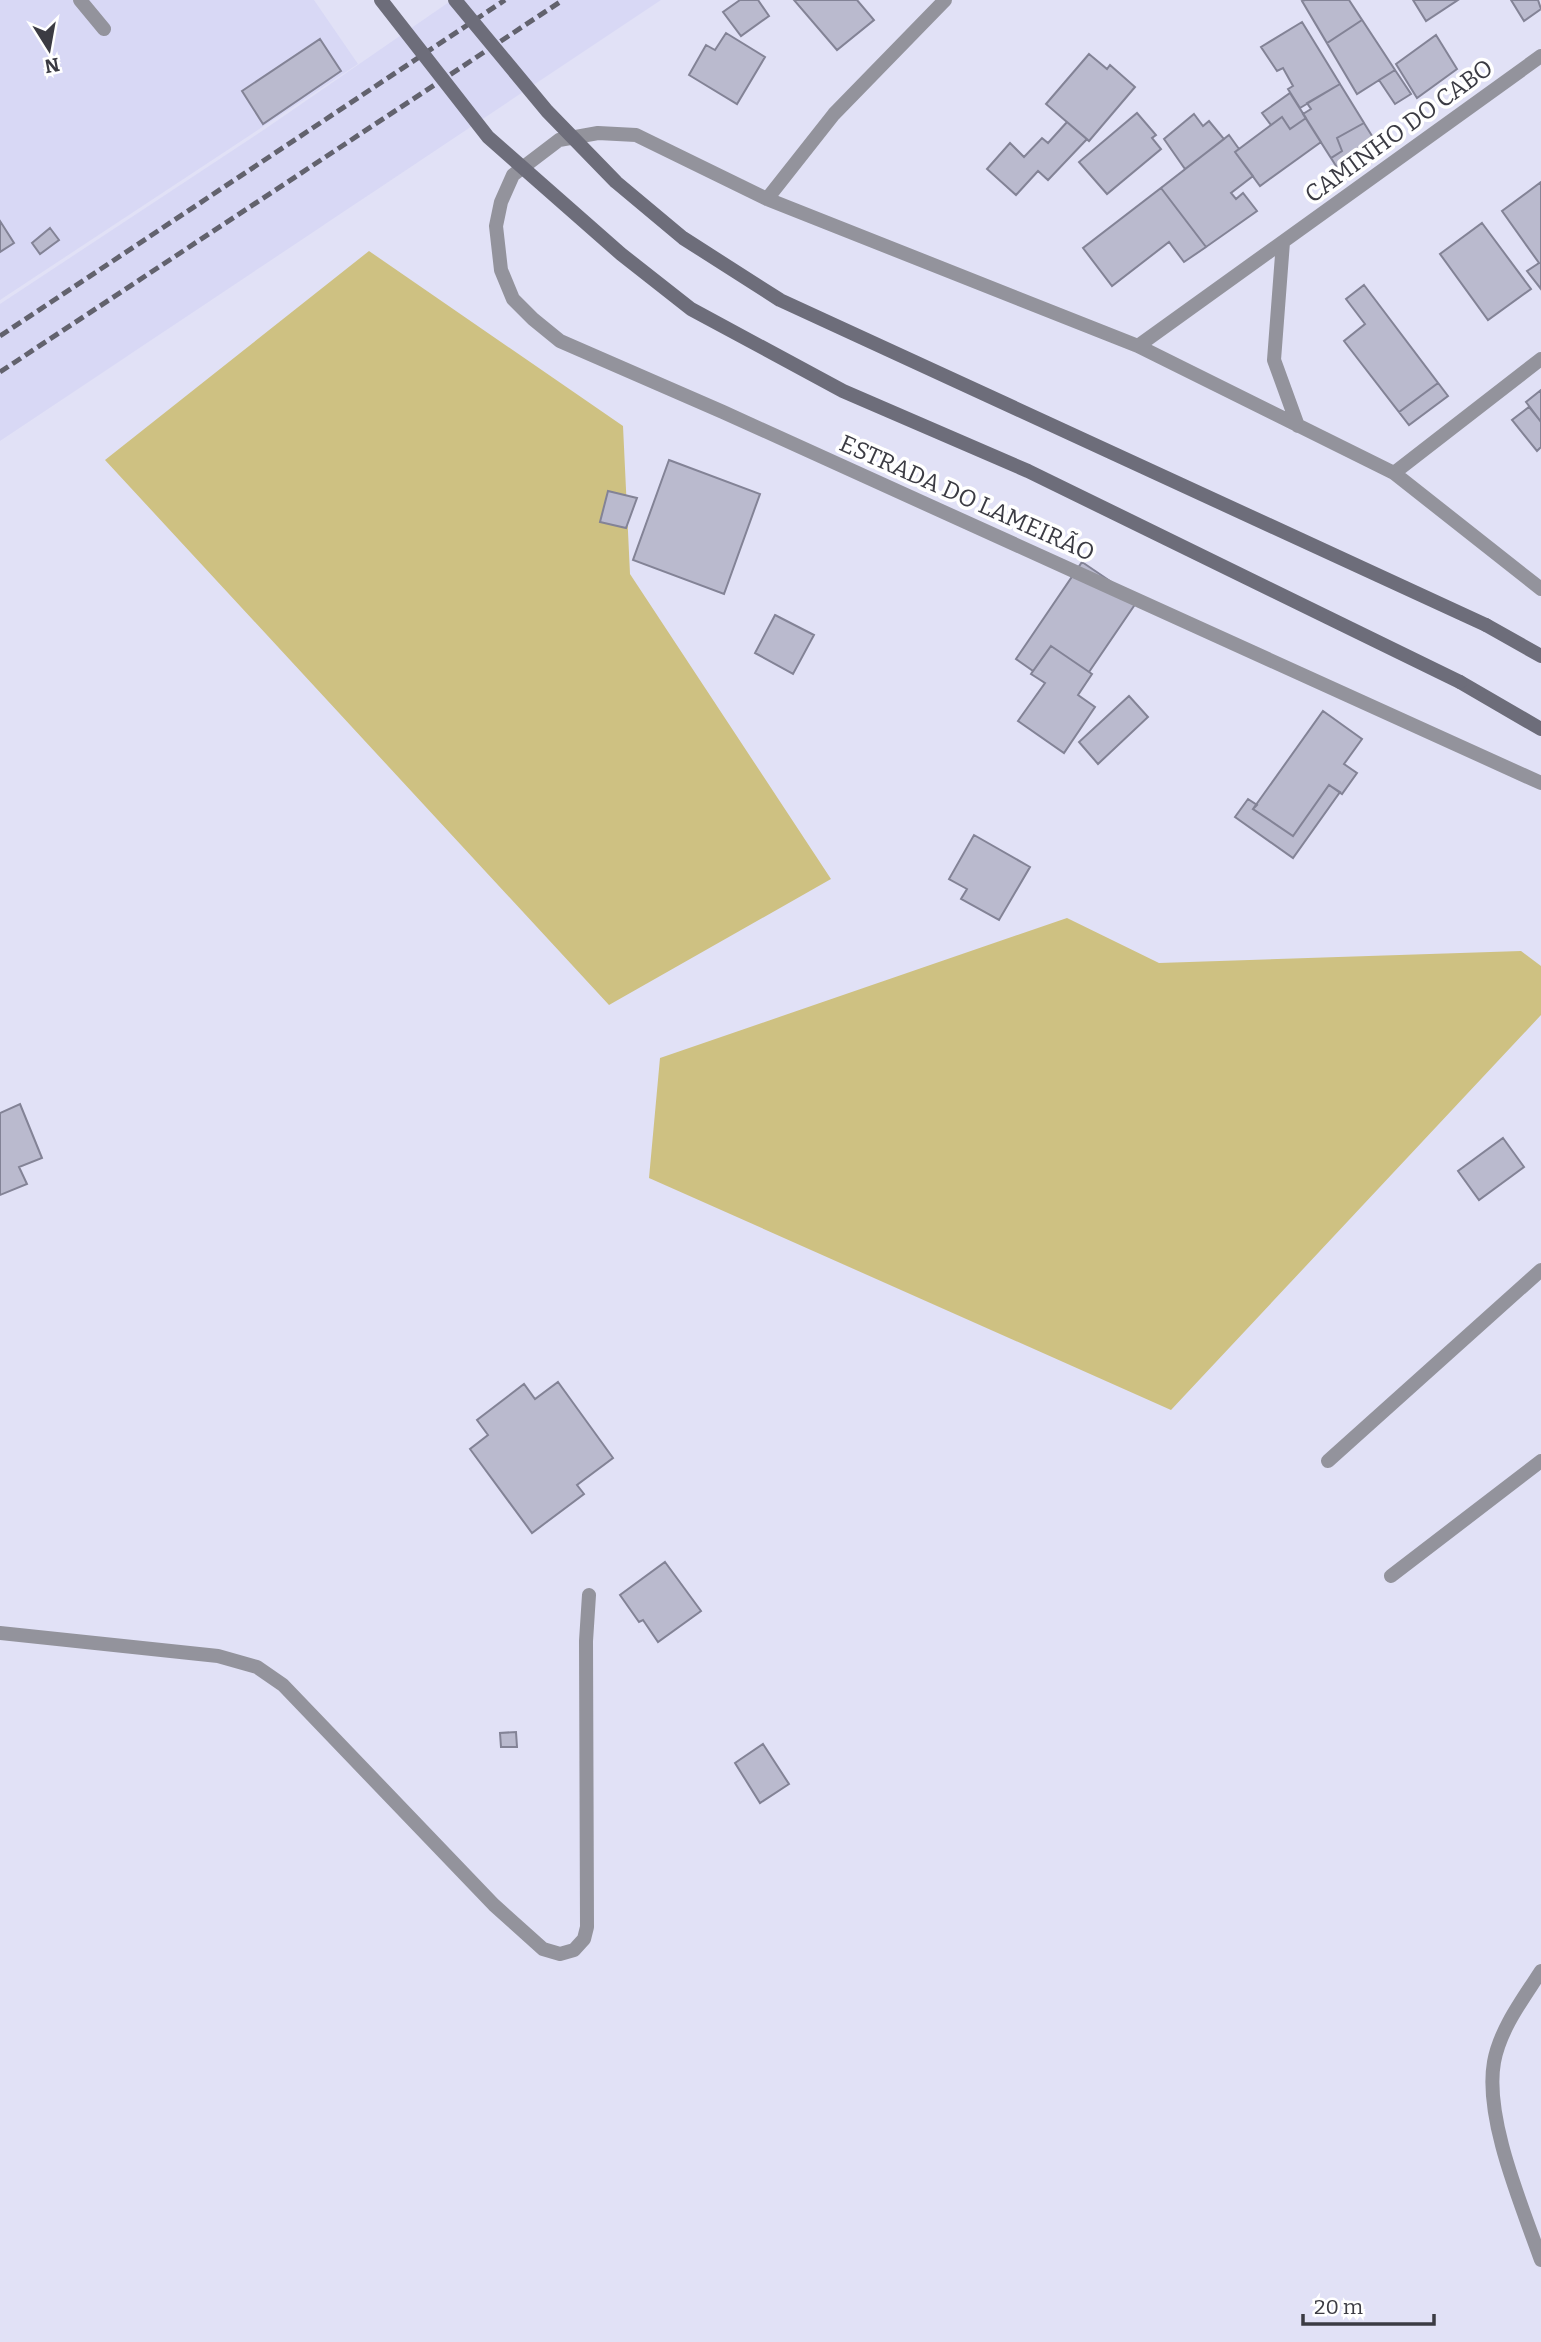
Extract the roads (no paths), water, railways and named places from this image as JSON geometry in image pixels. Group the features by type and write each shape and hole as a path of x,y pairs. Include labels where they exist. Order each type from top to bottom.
{"main road":[{"name":"ESTRADA DO LAMEIRÃO","path":"381,0 488,138 621,254 691,309 844,391 1028,471 1460,682 1541,729"},
{"path":"455,0 547,111 616,182 683,238 780,300 1486,625 1541,656"}],"street":[{"path":"80,0 104,29"},
{"path":"767,199 834,114 945,0"},
{"name":"CAMINHO DO CABO","path":"1138,346 1541,56"},
{"name":"ESTRADA DO LAMEIRÃO","path":"1541,589 1394,473 1138,346 767,199 636,135 598,133 559,140 513,175 502,202 496,226 501,271 513,299 560,341 1541,783"},
{"path":"1283,242 1274,360 1298,426"},
{"path":"1394,473 1541,359"},
{"path":"1328,1461 1541,1270"},
{"path":"1391,1576 1541,1461"},
{"path":"0,1633 218,1656 257,1667 283,1685 494,1905 543,1949 560,1954 574,1950 584,1939 587,1927 586,1641 589,1595"},
{"path":"1541,1971 1510,2021 1494,2060 1492,2083 1501,2144 1541,2260"}],"railway":[{"path":"0,336 505,0"},
{"path":"0,372 563,0"}]}
